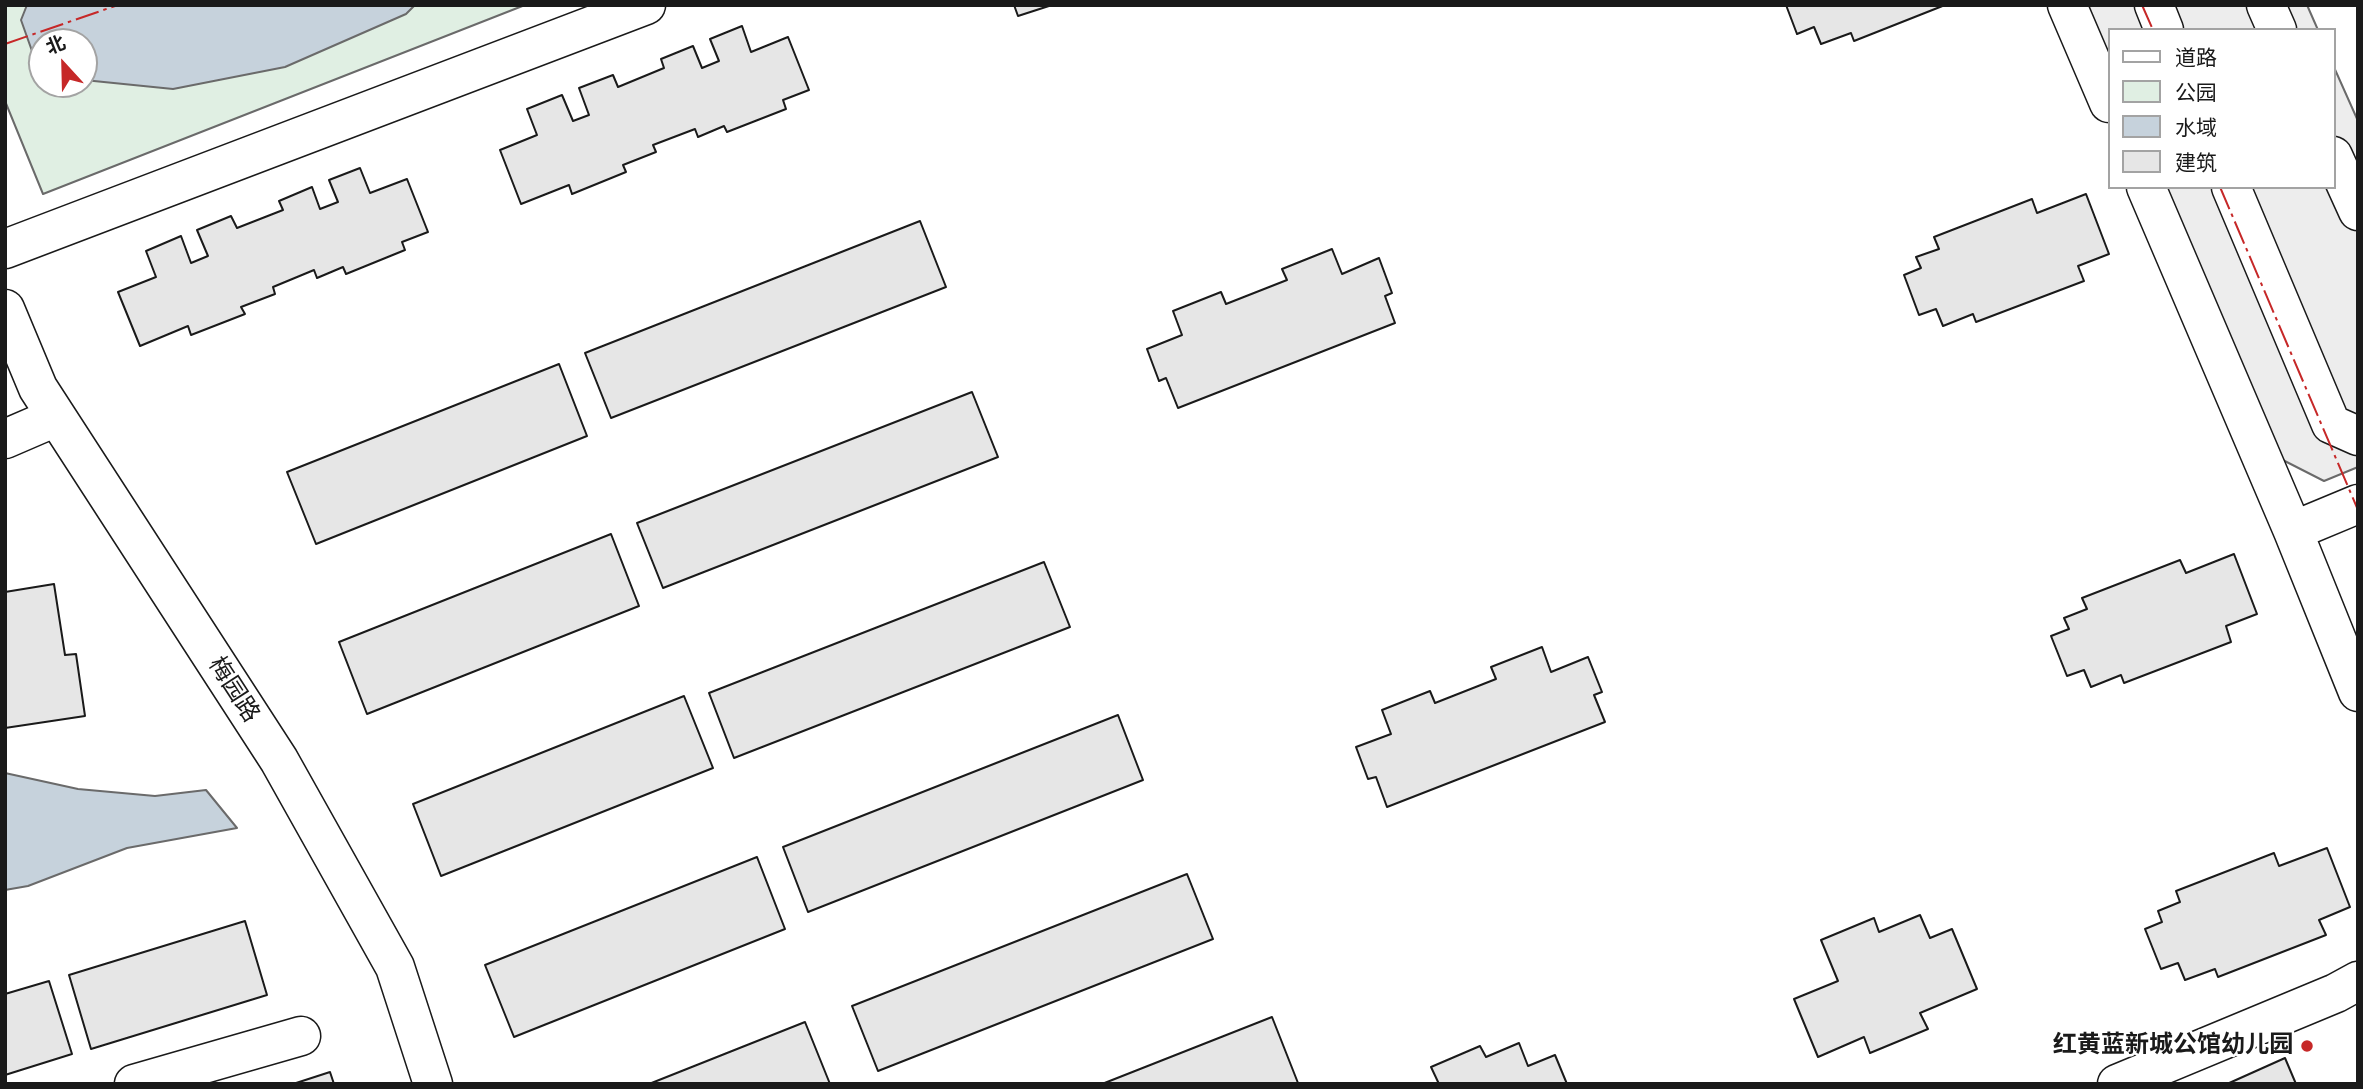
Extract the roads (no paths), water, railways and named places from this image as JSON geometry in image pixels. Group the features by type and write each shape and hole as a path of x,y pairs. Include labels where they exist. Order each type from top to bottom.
{"street":[{"path":"5,249 646,5"},
{"path":"2067,5 2108,101"},
{"path":"2154,5 2163,28"},
{"path":"2266,5 2276,28"},
{"path":"2335,160 2358,211"},
{"path":"2147,189 2293,531 2358,692"},
{"path":"2232,189 2331,424 2358,436"},
{"name":"梅园路","path":"5,309 38,388 286,772 395,967 433,1084"},
{"path":"5,439 56,417"},
{"path":"2293,531 2358,504"},
{"path":"2117,1084 2336,993 2358,981"},
{"path":"134,1084 301,1036"}],"water":[{"path":"27,5 415,5 406,14 285,67 173,89 98,81 98,28 28,28 28,40 21,20"},
{"path":"5,773 78,789 155,796 206,790 237,828 127,848 28,886 5,890"}],"place":[{"name":"红黄蓝新城公馆幼儿园","path":"2307,1046"}]}
